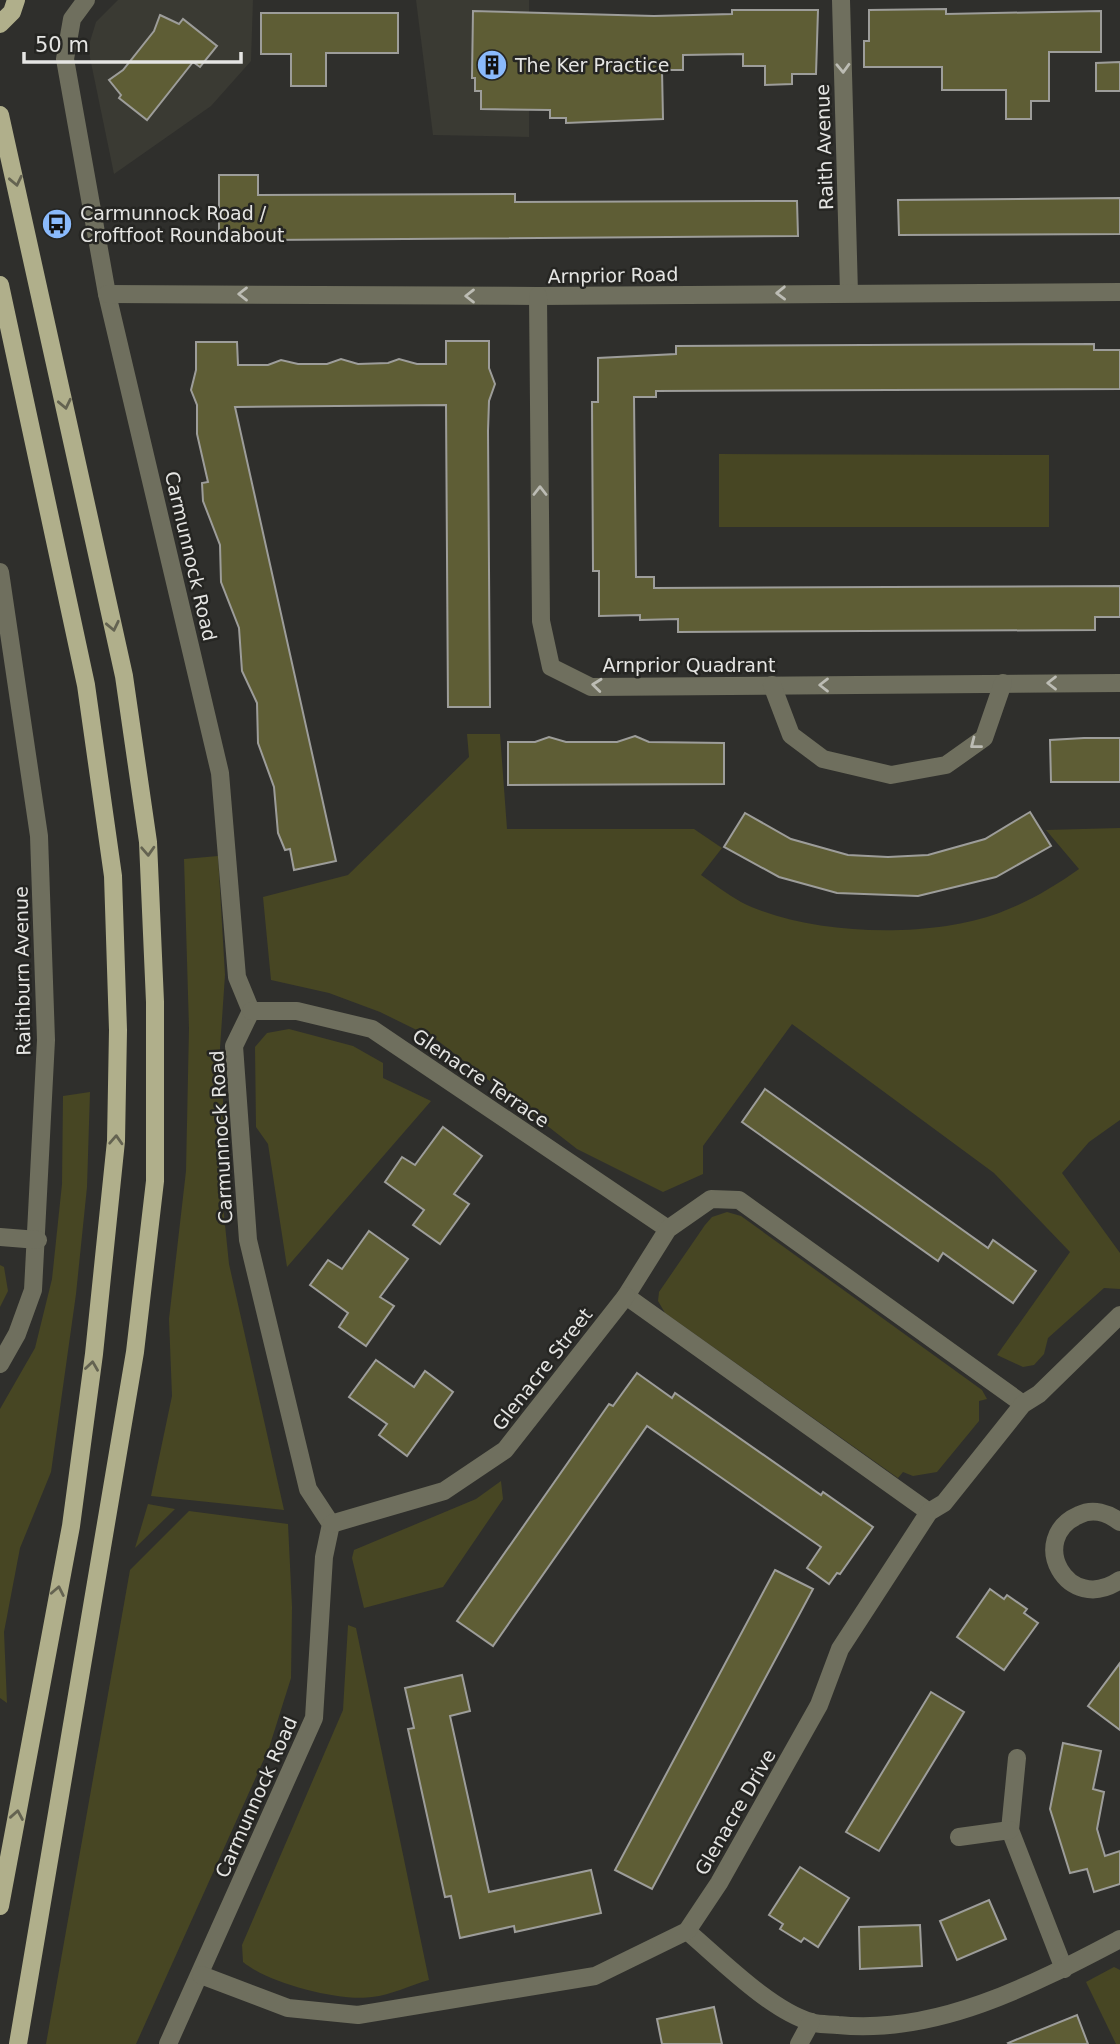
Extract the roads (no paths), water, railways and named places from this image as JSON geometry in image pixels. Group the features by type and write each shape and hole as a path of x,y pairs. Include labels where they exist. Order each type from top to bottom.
{"main road":[{"path":"0,24 12,12 16,0"},
{"path":"0,115 124,676 148,842 155,1002 155,1181 135,1352 18,2044"},
{"path":"0,285 86,685 113,877 118,1030 116,1141 94,1354 71,1526 0,1906"}],"street":[{"name":"Carmunnock Road","path":"86,0 72,19 65,59 107,293 220,772 237,977 251,1011 233,1046 248,1240 308,1489 331,1524 324,1557 314,1718 168,2044"},
{"name":"Raith Avenue","path":"841,0 849,293"},
{"name":"Arnprior Road","path":"107,293 538,296 1120,292"},
{"name":"Arnprior Quadrant","path":"538,296 541,621 551,667 591,687 1120,683"},
{"name":"Raithburn Avenue","path":"0,572 39,836 46,1040 38,1240 33,1290 17,1334 0,1364"},
{"path":"772,685 791,736 823,759 891,775 946,765 984,738 1003,683"},
{"name":"Glenacre Terrace","path":"251,1011 298,1011 372,1029 668,1229"},
{"path":"929,1512 626,1296 668,1229 711,1199 738,1200 1023,1404"},
{"path":"0,1237 38,1240"},
{"name":"Glenacre Street","path":"331,1524 444,1491 505,1450 626,1296"},
{"name":"Glenacre Drive","path":"687,1931 719,1883 819,1705 840,1649 929,1512 944,1503 1023,1404 1039,1394 1120,1315"},
{"path":"1120,1522 1103,1512 1087,1511 1072,1518 1060,1530 1054,1546 1055,1562 1063,1576 1076,1587 1093,1590 1109,1587 1120,1580"},
{"path":"1017,1758 1010,1830 1064,1969"},
{"path":"959,1837 1010,1830"},
{"path":"201,1975 288,2008 358,2015 595,1976 687,1931 765,1997 811,2022 865,2027 956,2014 1064,1969 1120,1939"},
{"path":"799,2044 811,2022"}],"place":[{"name":"The Ker Practice","path":"492,65"},
{"name":"Carmunnock Road / Croftfoot Roundabout","path":"57,224"}]}
